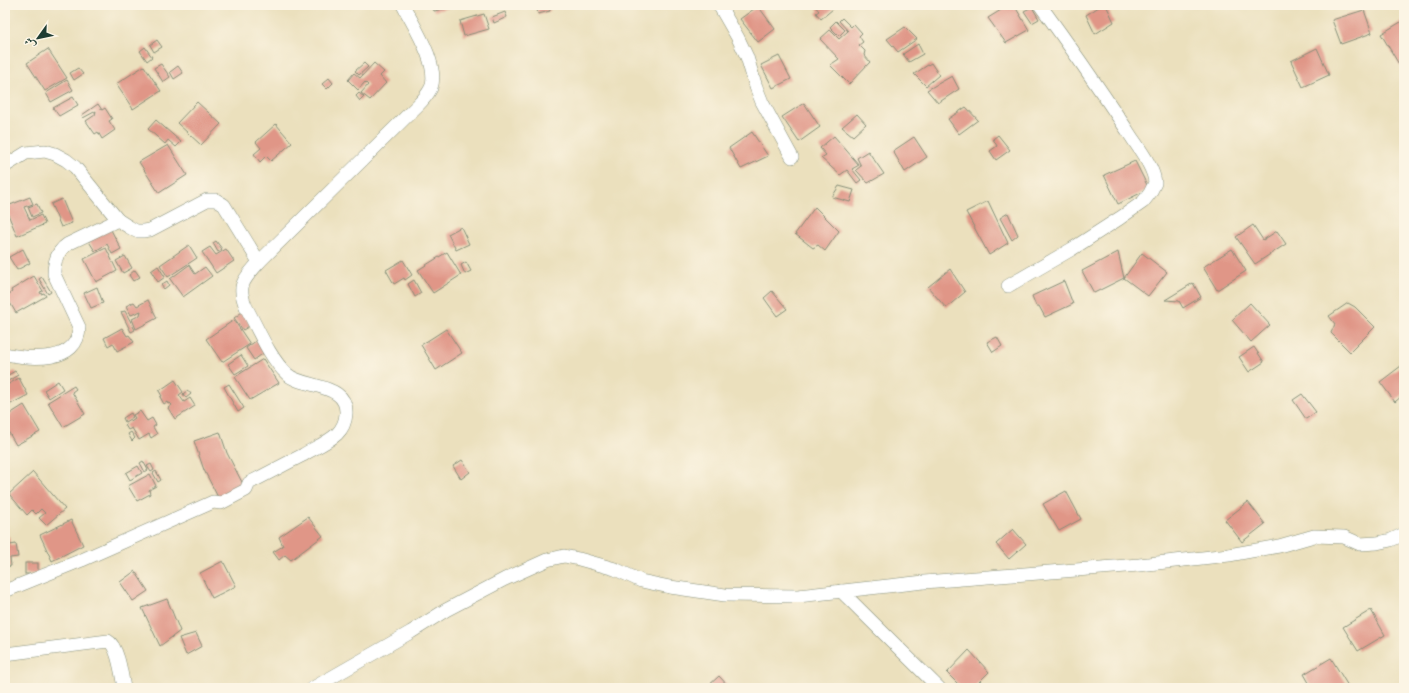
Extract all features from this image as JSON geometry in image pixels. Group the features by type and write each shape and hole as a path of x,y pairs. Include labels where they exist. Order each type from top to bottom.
{"street":[{"path":"5,591 82,560 213,502 221,503 246,490 250,483 323,444 337,434 344,425 346,408 338,394 315,384 288,376 280,367 242,299 242,285 259,262 407,116 426,96 431,88 433,80 432,69 425,49 403,5"},
{"path":"719,5 747,57 762,102 792,157"},
{"path":"1008,286 1072,250 1143,202 1150,194 1156,183 1144,157 1040,5"},
{"path":"5,166 26,153 45,151 56,154 75,167 118,220 136,231 143,231 156,227 207,200 216,200 224,205 259,262"},
{"path":"5,354 47,358 61,354 74,344 79,334 79,327 54,274 55,260 62,248 68,244 118,220"},
{"path":"313,688 411,632 446,610 546,560 564,556 579,558 615,570 641,581 670,587 725,595 798,596 924,582 1139,565 1229,555 1279,546 1314,536 1344,537 1360,544 1391,540 1404,534"},
{"path":"841,591 939,688"},
{"path":"5,654 108,641 115,648 124,688"}],"building":[{"path":"432,5 458,5 458,6 434,11"},
{"path":"536,5 549,5 550,11 538,14"},
{"path":"814,5 832,5 831,6 833,9 821,19 816,13 819,11"},
{"path":"1009,5 1014,5 1029,30 1006,43 988,18"},
{"path":"1102,5 1106,5 1114,22 1095,34 1086,15"},
{"path":"758,6 775,29 758,42 740,19"},
{"path":"1032,7 1039,19 1032,23 1024,11"},
{"path":"1364,10 1372,33 1341,44 1332,20"},
{"path":"505,12 507,17 494,23 492,17"},
{"path":"484,14 489,29 464,36 460,21"},
{"path":"842,18 851,27 854,24 862,33 859,36 863,42 859,45 865,51 864,55 870,62 849,84 830,65 839,59 820,39 830,30 839,39 848,31 839,21"},
{"path":"1404,20 1404,64 1400,66 1381,34"},
{"path":"836,21 845,30 839,36 830,27"},
{"path":"905,27 917,39 898,52 887,39"},
{"path":"157,40 162,47 154,52 150,45"},
{"path":"918,44 923,54 909,62 903,54"},
{"path":"145,47 152,57 147,61 140,51"},
{"path":"1317,48 1329,75 1303,87 1291,61"},
{"path":"48,49 67,78 45,91 27,63"},
{"path":"779,56 791,79 773,88 761,65"},
{"path":"364,63 368,67 359,75 355,71"},
{"path":"374,63 384,72 380,76 386,83 370,100 361,93 368,85 365,82 358,90 348,80 354,73 360,78"},
{"path":"931,63 939,75 926,86 914,74"},
{"path":"161,64 170,77 163,82 154,68"},
{"path":"144,66 161,91 133,109 116,84"},
{"path":"178,66 183,73 174,79 170,72"},
{"path":"78,68 83,74 74,80 70,73"},
{"path":"952,76 959,89 938,103 927,90"},
{"path":"329,78 333,83 327,89 322,84"},
{"path":"67,80 73,90 51,102 46,93"},
{"path":"359,93 364,97 360,101 356,96"},
{"path":"73,97 78,105 59,116 53,108"},
{"path":"197,102 221,124 201,145 177,123"},
{"path":"804,103 820,127 799,142 782,117"},
{"path":"98,104 102,110 105,108 112,119 109,121 115,130 102,139 98,132 95,134 86,121 95,115 96,111 83,118 82,115"},
{"path":"966,107 978,120 959,134 948,119"},
{"path":"857,114 866,124 853,136 842,127"},
{"path":"156,120 181,142 176,147 168,140 165,144 148,129"},
{"path":"276,124 292,143 271,161 266,156 260,162 254,154 261,148 256,142"},
{"path":"752,132 768,156 741,169 729,148"},
{"path":"998,135 1010,150 996,160 990,151 997,146 993,139"},
{"path":"834,136 859,165 852,169 861,180 857,183 847,170 840,175 821,158 826,155 820,148"},
{"path":"914,137 927,157 905,172 893,151"},
{"path":"168,145 187,175 159,193 139,162"},
{"path":"868,151 884,174 868,183 856,170 861,166 857,158"},
{"path":"1135,161 1149,189 1118,204 1104,175"},
{"path":"839,186 854,190 850,202 832,197"},
{"path":"30,197 33,204 24,207 30,220 41,215 45,224 17,236 5,207"},
{"path":"62,199 72,223 61,227 51,204"},
{"path":"988,201 1008,243 989,255 966,212"},
{"path":"37,204 41,213 32,217 28,207"},
{"path":"815,207 839,231 825,251 818,245 813,248 795,234"},
{"path":"1008,213 1018,235 1012,240 1000,218"},
{"path":"1253,225 1263,240 1277,231 1286,244 1255,264 1236,237"},
{"path":"461,227 469,244 456,250 448,234"},
{"path":"110,228 121,249 112,254 107,244 95,251 88,240"},
{"path":"216,241 222,249 218,252 213,243"},
{"path":"189,245 197,258 168,277 160,265"},
{"path":"210,247 216,255 226,249 234,261 216,273 202,252"},
{"path":"106,248 117,271 96,282 84,259"},
{"path":"23,249 30,263 17,270 9,257"},
{"path":"1232,249 1246,271 1217,290 1203,267"},
{"path":"447,252 461,275 433,293 418,270"},
{"path":"1118,252 1124,278 1094,293 1082,271"},
{"path":"1142,253 1167,272 1148,296 1124,278"},
{"path":"125,256 132,268 123,273 116,261"},
{"path":"403,260 412,275 405,280 404,278 394,284 386,270"},
{"path":"466,262 471,271 465,274 461,265"},
{"path":"189,265 195,274 205,267 212,276 183,297 170,279"},
{"path":"158,266 165,277 158,282 151,271"},
{"path":"950,269 965,292 946,308 928,287"},
{"path":"135,270 140,277 133,281 129,275"},
{"path":"34,276 43,291 40,292 41,294 44,293 46,296 16,313 6,296 12,292 11,290"},
{"path":"42,277 51,292 48,294 39,279"},
{"path":"414,280 421,293 415,297 408,284"},
{"path":"167,281 169,285 164,289 161,285"},
{"path":"1064,281 1073,304 1045,317 1039,306 1036,306 1032,296"},
{"path":"1193,283 1201,297 1183,308 1179,301 1165,300"},
{"path":"97,287 103,303 91,308 84,293"},
{"path":"772,291 787,309 777,316 764,298"},
{"path":"148,300 157,318 136,329 132,319 140,315 141,311 131,315 126,306 134,302 137,306"},
{"path":"1250,303 1270,325 1251,342 1232,320"},
{"path":"1348,303 1355,307 1375,327 1350,352 1331,333 1335,324 1329,316"},
{"path":"125,311 135,330 131,332 121,312"},
{"path":"242,312 251,325 243,330 234,318"},
{"path":"234,320 250,344 222,362 206,339"},
{"path":"122,328 127,336 129,335 134,342 117,351 113,343 108,346 104,338"},
{"path":"446,329 462,353 436,370 421,345"},
{"path":"997,337 1002,346 993,352 987,342"},
{"path":"260,338 268,350 254,360 246,348"},
{"path":"1254,347 1264,362 1249,372 1239,357"},
{"path":"241,355 248,366 235,374 228,364"},
{"path":"263,359 279,383 250,400 235,377"},
{"path":"1401,366 1404,370 1404,394 1395,402 1380,382"},
{"path":"15,371 18,375 8,381 5,377"},
{"path":"19,378 28,395 5,407 5,381 7,385"},
{"path":"175,380 183,392 179,395 184,402 190,398 195,406 175,419 168,408 172,405 170,403 168,404 167,402 164,404 160,397 162,396 159,391"},
{"path":"58,381 63,389 49,398 44,390"},
{"path":"229,384 244,408 238,412 224,387"},
{"path":"74,386 76,389 72,392 85,414 63,427 48,402"},
{"path":"188,390 191,394 186,398 183,394"},
{"path":"1302,394 1316,412 1306,419 1293,400"},
{"path":"24,405 40,432 16,445 5,426 5,417"},
{"path":"140,411 147,421 152,418 156,425 153,427 157,434 151,438 149,434 139,440 132,428 128,430 125,425 135,418 133,415"},
{"path":"131,413 133,417 125,422 123,418"},
{"path":"131,432 135,438 132,441 128,434"},
{"path":"220,432 227,453 246,490 221,503 204,470 194,441"},
{"path":"462,460 470,472 461,479 453,466"},
{"path":"143,461 148,470 145,472 140,463"},
{"path":"151,464 154,470 151,472 147,466"},
{"path":"138,466 142,473 130,480 126,473"},
{"path":"156,471 161,480 158,482 153,473"},
{"path":"33,472 65,509 46,525 39,518 45,513 41,509 36,514 32,510 27,515 9,494"},
{"path":"150,474 156,486 149,490 150,494 137,501 128,486"},
{"path":"1066,491 1081,519 1059,531 1043,504"},
{"path":"1248,502 1265,524 1242,542 1225,520"},
{"path":"308,517 323,536 291,560 285,555 279,560 273,552 283,546 279,537"},
{"path":"71,520 83,545 52,561 40,535"},
{"path":"1013,529 1026,544 1009,559 996,544"},
{"path":"9,536 10,545 16,544 18,557 10,558 11,566 5,567 5,537"},
{"path":"223,561 236,586 212,598 200,573"},
{"path":"25,563 38,563 38,574 25,574"},
{"path":"135,571 148,591 133,601 120,582"},
{"path":"167,599 180,631 160,646 142,608"},
{"path":"1371,610 1385,635 1358,651 1343,627"},
{"path":"196,633 202,646 186,655 179,638"},
{"path":"969,650 989,672 973,688 962,688 947,673"},
{"path":"1331,658 1348,686 1345,688 1312,688 1304,674"},
{"path":"719,676 730,688 706,688"}]}
